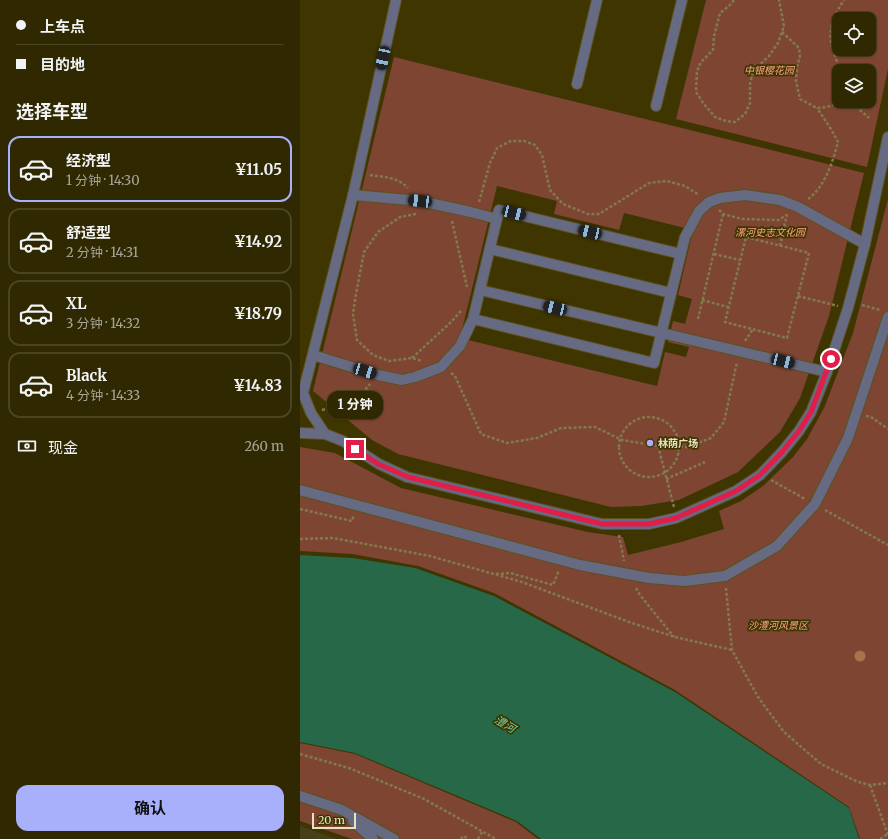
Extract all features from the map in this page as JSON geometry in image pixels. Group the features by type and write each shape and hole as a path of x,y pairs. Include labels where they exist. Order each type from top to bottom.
{"street":[{"path":"325,434 311,413 302,395 353,195 396,0"},
{"path":"577,84 597,0"},
{"path":"656,106 682,0"},
{"path":"300,432 325,434 343,441 378,464 408,477 602,524 649,524 676,518 736,491 760,475 782,452 799,431 811,412 827,372 849,305 865,244 888,137"},
{"path":"353,195 420,201 497,219"},
{"path":"473,318 654,363 685,237 699,211 709,202 720,198 745,195 780,200 798,207 865,244"},
{"path":"313,355 378,375 402,380 415,377 441,367 460,346 473,318 499,210 681,254"},
{"path":"490,249 671,293"},
{"path":"480,290 827,372"},
{"path":"300,490 580,566 649,578 684,581 725,576 778,546 814,504 848,438 885,314"},
{"path":"300,796 342,810 394,839"},
{"path":"342,810 373,839"}],"path":[{"path":"734,0 720,13 714,36 713,50 702,62 697,71 696,92 715,117 726,121 735,122 746,114 750,103 750,84 753,71 769,56 778,43 782,32 784,26 779,0"},
{"path":"838,64 832,49 830,30 834,15 844,0"},
{"path":"447,220 459,223 468,217 471,212 478,207 490,163 497,148 511,141 524,141 535,145 542,155 550,190 563,204 588,214 599,214 649,183 667,181 685,186 709,202 723,214 742,219 779,220 812,196 823,182 838,142 817,108 800,99 796,81 797,66 800,56 799,48 782,32"},
{"path":"817,108 832,105"},
{"path":"859,108 869,118"},
{"path":"422,213 400,217 395,220 378,232 364,252 356,294 354,314 357,340 373,355 389,361 412,358 441,367 455,376 481,434 507,443 537,438 561,428 595,428 620,439 658,446 688,447 711,438 724,422 733,386 739,350 753,329"},
{"path":"698,319 723,214"},
{"path":"780,246 787,214"},
{"path":"452,221 467,284 466,290"},
{"path":"746,237 780,246 809,253 788,338 724,322 746,237"},
{"path":"714,254 740,260"},
{"path":"798,296 849,305 885,314"},
{"path":"702,300 728,307"},
{"path":"412,358 460,313 462,307"},
{"path":"311,413 356,402 389,361"},
{"path":"856,412 871,417 888,429"},
{"path":"652,417 662,419 670,425 676,434 679,447 679,454 675,464 664,474 650,478 641,477 632,473 620,458 620,439 624,430 632,422 641,418 652,417"},
{"path":"658,446 676,518"},
{"path":"666,479 705,462"},
{"path":"760,475 814,504"},
{"path":"300,509 352,521 358,506"},
{"path":"831,513 888,545"},
{"path":"300,539 333,538 430,556 522,582 629,622 674,637 732,650"},
{"path":"494,574 510,573 553,585 563,561"},
{"path":"725,576 732,650 758,697 784,732 821,764 858,782 870,786 888,782"},
{"path":"300,754 349,768 424,799 496,839"},
{"path":"870,786 888,835 880,839"},
{"path":"478,839 482,832"},
{"path":"461,839 463,836 469,839"}],"shaded area":[{"path":"300,826 337,839 300,839"}],"green space":[{"name":"中银樱花园","path":"706,0 888,0 888,69 867,167 676,119"},
{"name":"漯河史志文化园","path":"394,57 864,173 829,316 800,398 780,432 738,472 679,500 641,506 611,507 398,454 372,440 313,391","holes":["497,186 557,201 554,214 619,230 624,213 693,230 678,295 692,299 685,324 673,321 668,342 689,347 686,357 665,352 657,386 460,338"]},
{"name":"沙澧河风景区","path":"888,199 888,839 860,839 849,807 675,690 494,593 418,566 352,554 300,551 300,447 335,453 401,488 588,532 623,537 628,555 681,542 724,529 719,511 741,501 763,486 793,457 807,439 824,408 853,333"},
{"path":"300,743 355,754 516,822 538,839 352,839 300,821"}],"water":[{"name":"澧河","path":"300,555 353,558 415,568 494,596 675,692 849,808 859,839 541,839 517,821 355,753 300,742"}],"place":[{"name":"林荫广场","path":"650,443"}],"route":[{"path":"355,449 378,464 408,477 602,524 649,524 676,518 736,491 760,475 782,452 799,431 811,412 831,359"}]}
